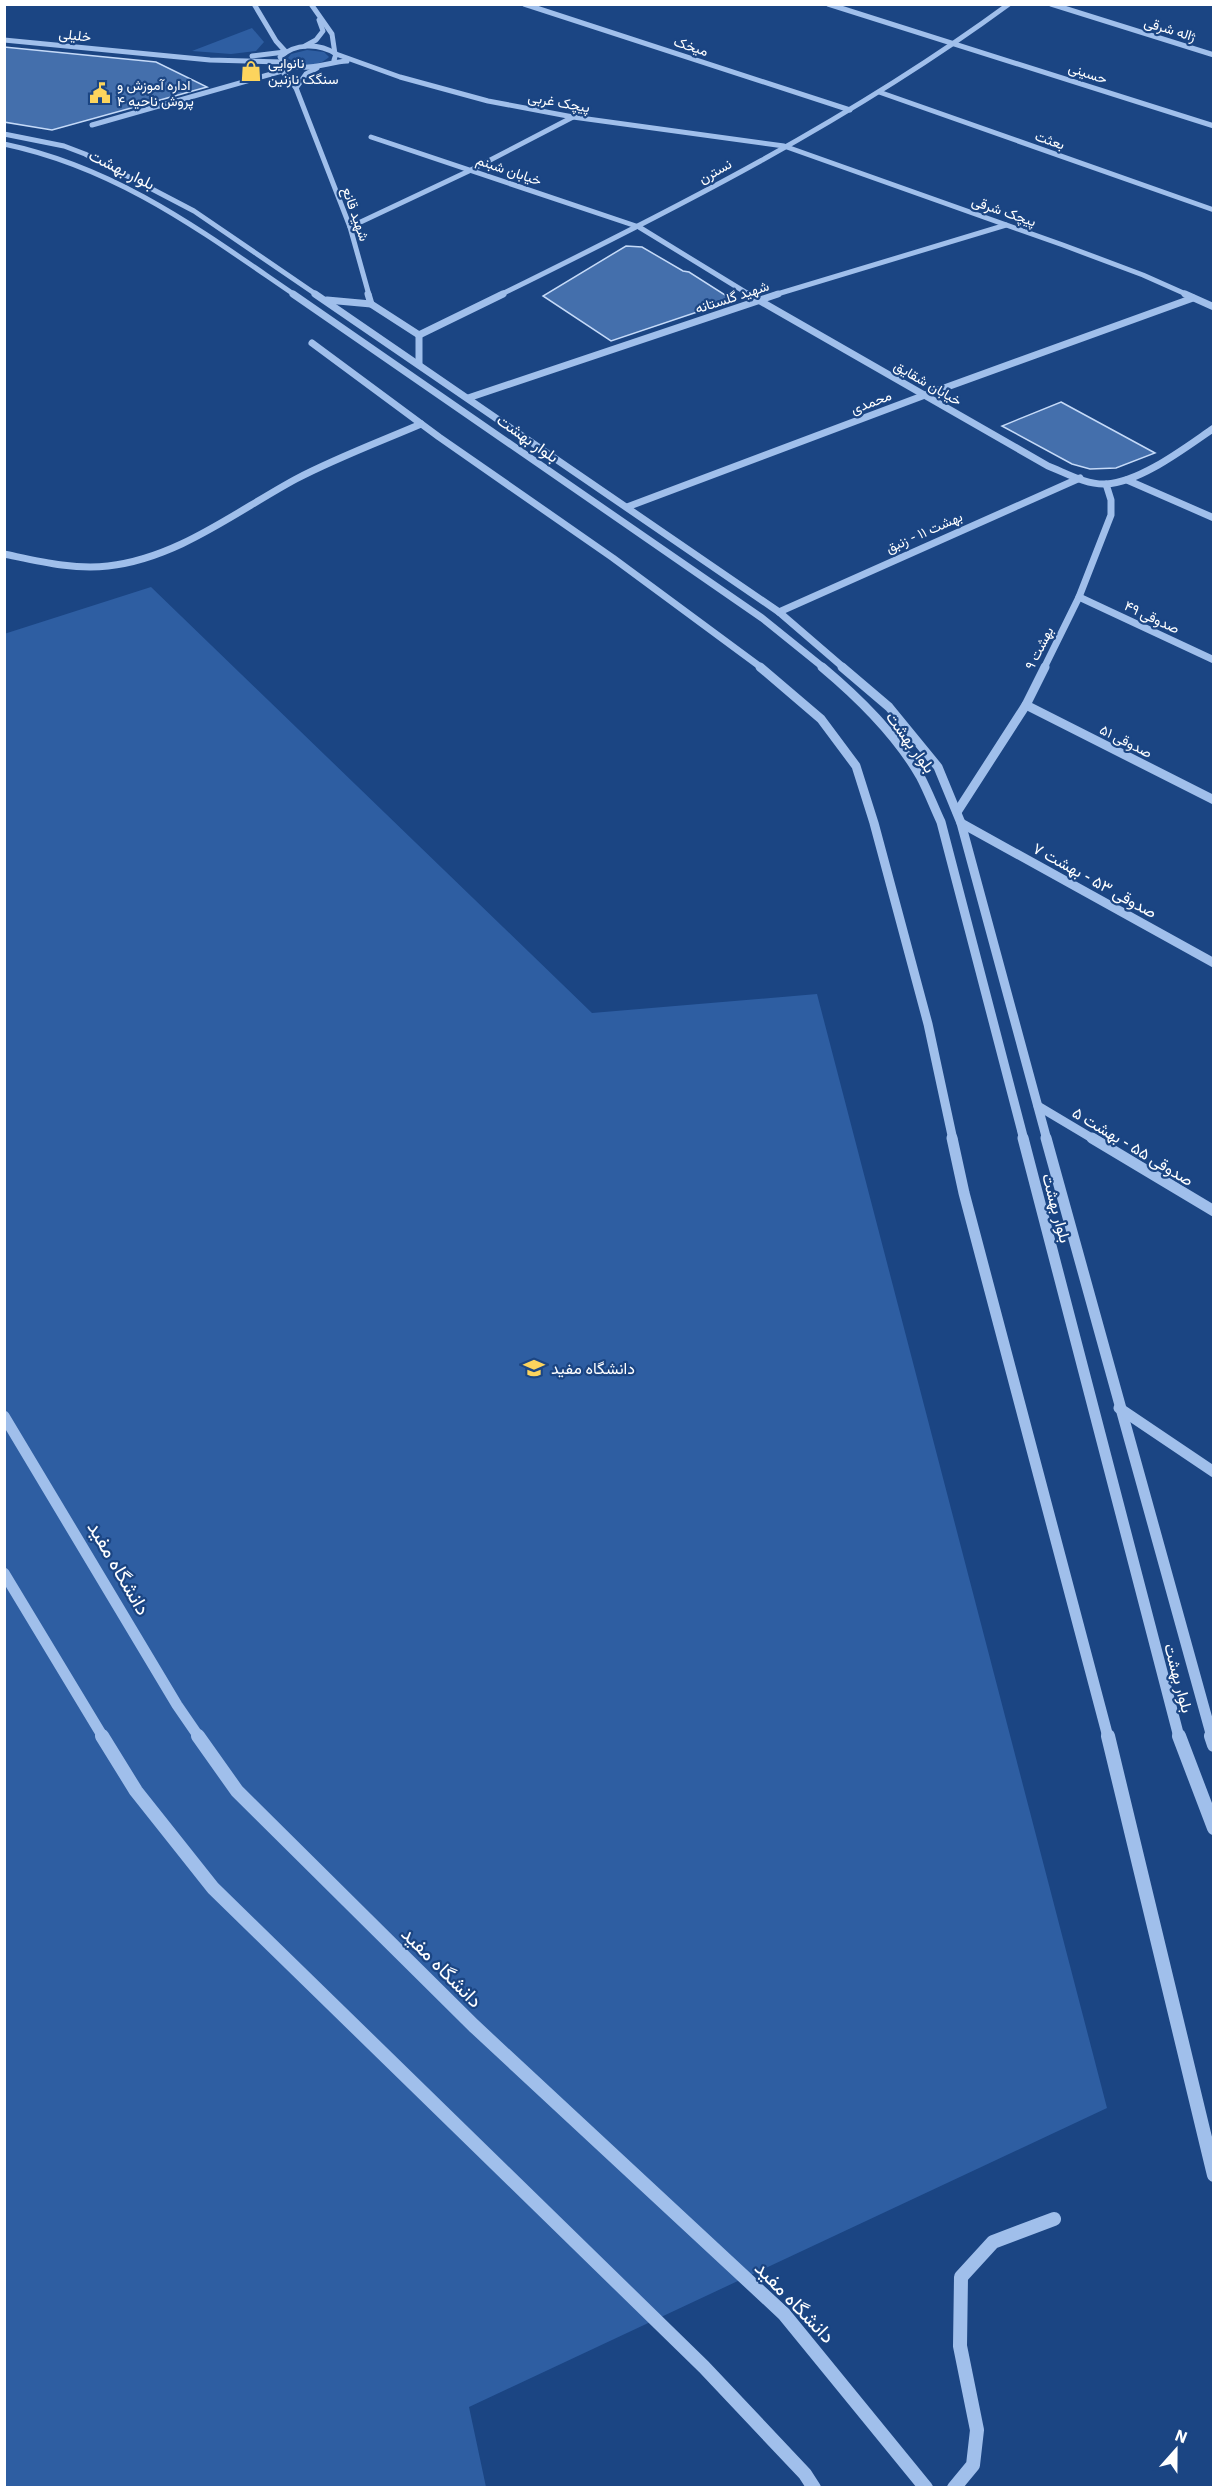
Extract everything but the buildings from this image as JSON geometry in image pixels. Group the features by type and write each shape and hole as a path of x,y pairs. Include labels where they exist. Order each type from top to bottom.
{"street":[{"path":"254,4 285,52"},
{"path":"296,88 306,74 335,56 337,45 334,36 311,4"},
{"name":"میخک","path":"524,4 850,110"},
{"name":"حسینی","path":"828,4 1214,126"},
{"name":"نسترن","path":"419,335 639,227 850,110 956,43 1009,4"},
{"name":"ژاله شرقی","path":"1051,4 1214,55"},
{"path":"144,54 232,57 285,52 300,48 321,36 322,31 316,12"},
{"name":"خلیلی","path":"4,40 144,54"},
{"name":"پیچک غربی","path":"300,48 319,47 335,56 450,92 573,117 784,146"},
{"path":"92,125 282,71 283,62 280,57 285,52"},
{"path":"144,54 210,60 283,62 304,67 322,66"},
{"name":"شهید قانع","path":"282,71 296,88 350,227 371,304"},
{"name":"بعثت","path":"879,92 1214,210"},
{"path":"350,227 471,170 573,117"},
{"name":"بلوار بهشت","path":"4,134 64,146 141,181 194,211 419,363 779,612 889,707 938,767 961,823 1119,1408 1213,1743"},
{"name":"خیابان شبنم","path":"371,137 639,227"},
{"name":"بلوار بهشت","path":"4,144 65,158 180,216 762,618 822,666 875,717 916,769 941,822 1180,1740 1214,1828"},
{"name":"پیچک شرقی","path":"784,146 1143,275 1214,307"},
{"name":"شهید گلستانه","path":"468,398 758,300 1006,225"},
{"name":"خیابان شقایق","path":"639,227 758,300 1048,465 1080,478 1106,484 1126,480 1214,428"},
{"name":"محمدی","path":"627,507 925,395 1193,298"},
{"path":"323,299 371,304 419,335 419,363"},
{"path":"312,343 421,424 754,660 821,719 856,766 874,822 928,1024 964,1193 1108,1740 1214,2175"},
{"path":"4,554 74,566 116,566 149,557 199,535 293,481 421,424"},
{"name":"بهشت ۱۱ - زنبق","path":"779,612 1080,478"},
{"path":"1126,480 1214,518"},
{"name":"بهشت ۹","path":"957,812 1026,705 1079,597 1111,515 1111,500 1106,484"},
{"name":"صدوقی ۴۹","path":"1079,597 1214,660"},
{"name":"صدوقی ۵۱","path":"1026,705 1214,801"},
{"name":"صدوقی ۵۳ - بهشت ۷","path":"961,823 1214,963"},
{"name":"صدوقی ۵۵ - بهشت ۵","path":"1038,1106 1214,1211"},
{"path":"1119,1408 1214,1472"},
{"name":"دانشگاه مفید","path":"4,1416 177,1705 237,1791 474,2026 784,2314 926,2487"},
{"path":"4,1573 136,1791 213,1888 704,2367 805,2474 814,2487"},
{"path":"954,2487 972,2464 977,2430 960,2346 961,2277 993,2242 1053,2219"}],"shaded area":[{"path":"252,28 264,42 256,51 231,54 192,51"},
{"path":"307,50 324,52 329,57 320,63 309,65 288,58 291,54"},
{"name":"دانشگاه مفید","path":"151,587 592,1013 817,994 1107,2108 469,2407 486,2487 5,2487 4,634"}],"place":[{"name":"نانوایی سنگک نازنین","path":"251,71"},
{"name":"اداره آموزش و پروش ناحیه ۴","path":"100,93"},
{"name":"دانشگاه مفید","path":"534,1368"}]}
